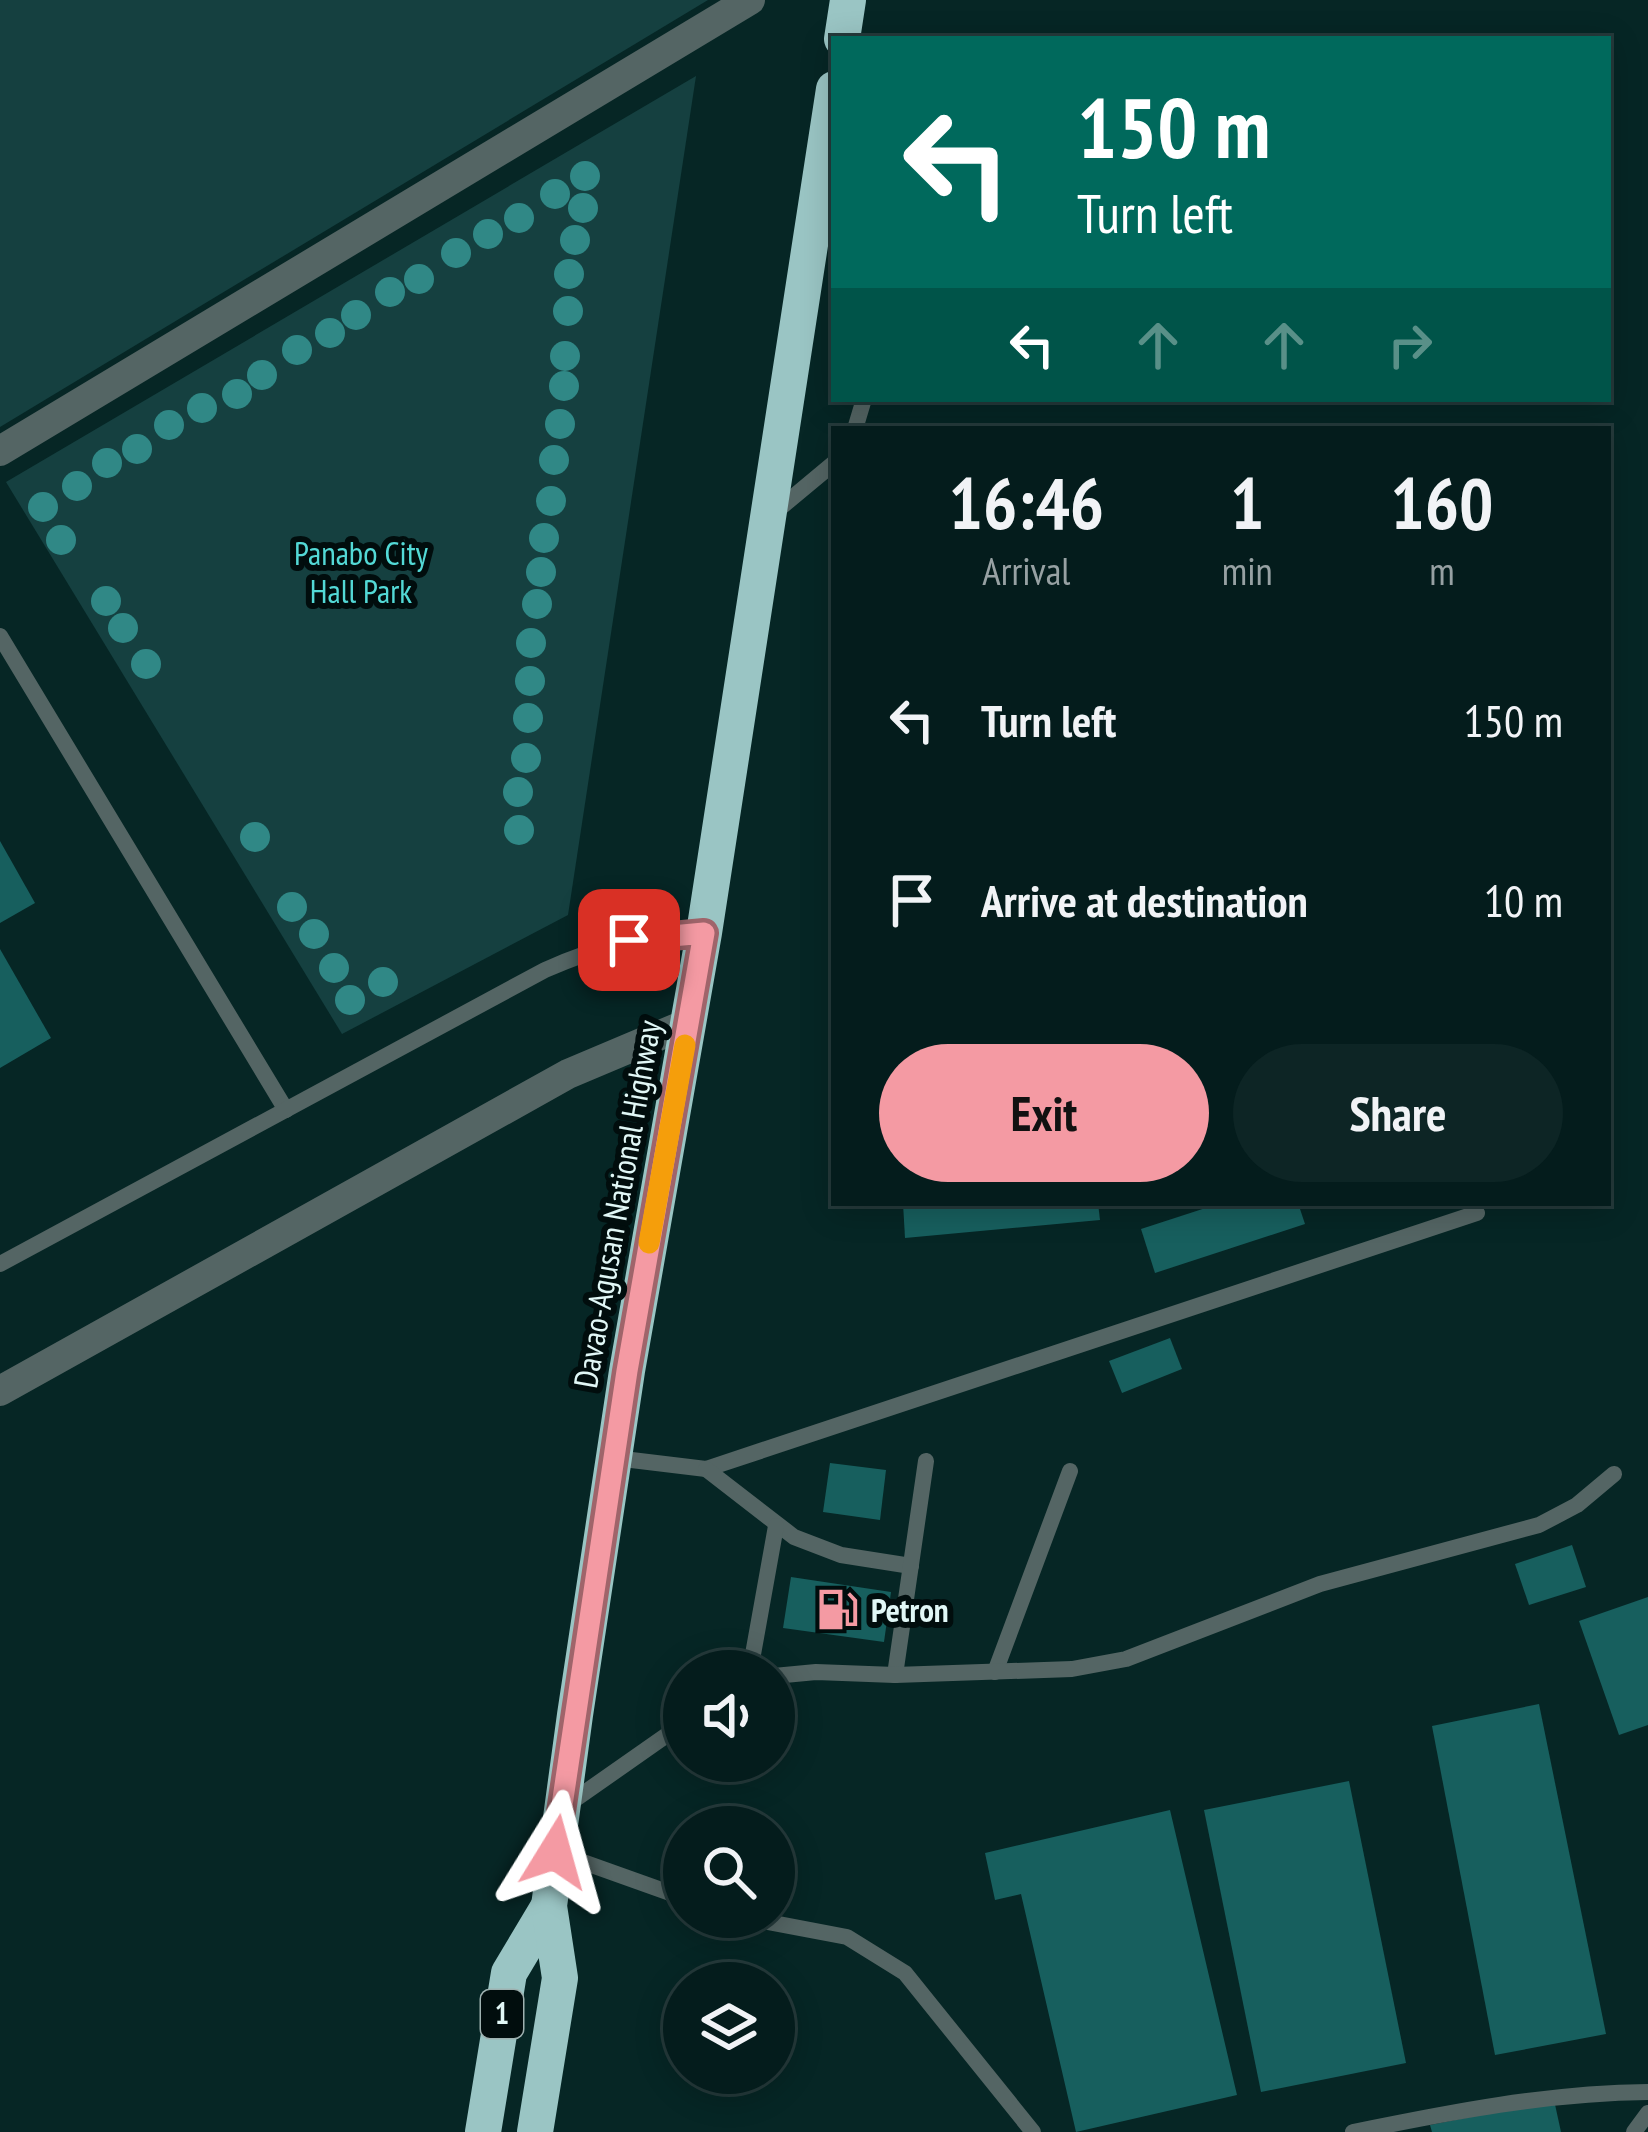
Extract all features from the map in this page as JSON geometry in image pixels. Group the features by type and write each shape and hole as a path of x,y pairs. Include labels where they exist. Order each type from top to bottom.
{"highway":[{"path":"842,36 848,0"},
{"name":"Davao-Agusan National Highway","path":"535,2132 560,1978 549,1906 561,1809 614,1458 704,933 831,108"},
{"name":"Davao-Agusan National Highway","path":"483,2132 509,1972 549,1906"}],"street":[{"path":"0,452 750,0"},
{"path":"0,1391 534,1093 688,1023"}],"lane":[{"path":"768,518 831,466"},
{"path":"0,636 286,1110"},
{"path":"0,1264 590,950 669,933 704,933"},
{"path":"614,1458 706,1469 1477,1213"},
{"path":"895,1675 926,1461"},
{"path":"706,1469 776,1526 841,1555 911,1566"},
{"path":"995,1672 1070,1471"},
{"path":"795,1674 1072,1669 1126,1659 1320,1584 1539,1525 1577,1504 1614,1474"},
{"path":"754,1650 776,1526"},
{"path":"561,1809 663,1739"},
{"path":"555,1852 663,1891"},
{"path":"795,1927 847,1937 905,1972 1033,2132"},
{"path":"1352,2132 1521,2099 1578,2092 1648,2092"},
{"path":"1634,2132 1648,2113"}],"green space":[{"path":"0,0 708,0 0,427"},
{"name":"Panabo City Hall Park","path":"696,76 568,915 342,1034 6,482"}],"building":[{"path":"0,841 35,903 0,923"},
{"path":"0,949 51,1038 0,1068"},
{"path":"903,1206 1098,1206 1100,1220 905,1238"},
{"path":"1212,1206 1299,1206 1305,1224 1155,1273 1141,1229"},
{"path":"1170,1338 1182,1369 1122,1393 1109,1361"},
{"path":"830,1463 886,1470 880,1520 823,1512"},
{"path":"1572,1545 1586,1587 1529,1605 1515,1564"},
{"name":"Petron","path":"791,1577 891,1592 884,1642 783,1628"},
{"path":"1648,1597 1648,1725 1619,1735 1579,1621"},
{"path":"1539,1704 1606,2034 1495,2055 1432,1726"},
{"path":"1349,1781 1406,2063 1261,2092 1204,1810"},
{"path":"1170,1810 1237,2095 1076,2132 1021,1894 995,1900 985,1853"},
{"path":"1554,2100 1561,2132 1432,2132 1430,2125"}],"slow traffic":[{"path":"649,1243 685,1045"}],"place":[{"name":"Petron","path":"837,1610"}],"route":[{"path":"555,1852 627,1371 704,933 629,940"}]}
